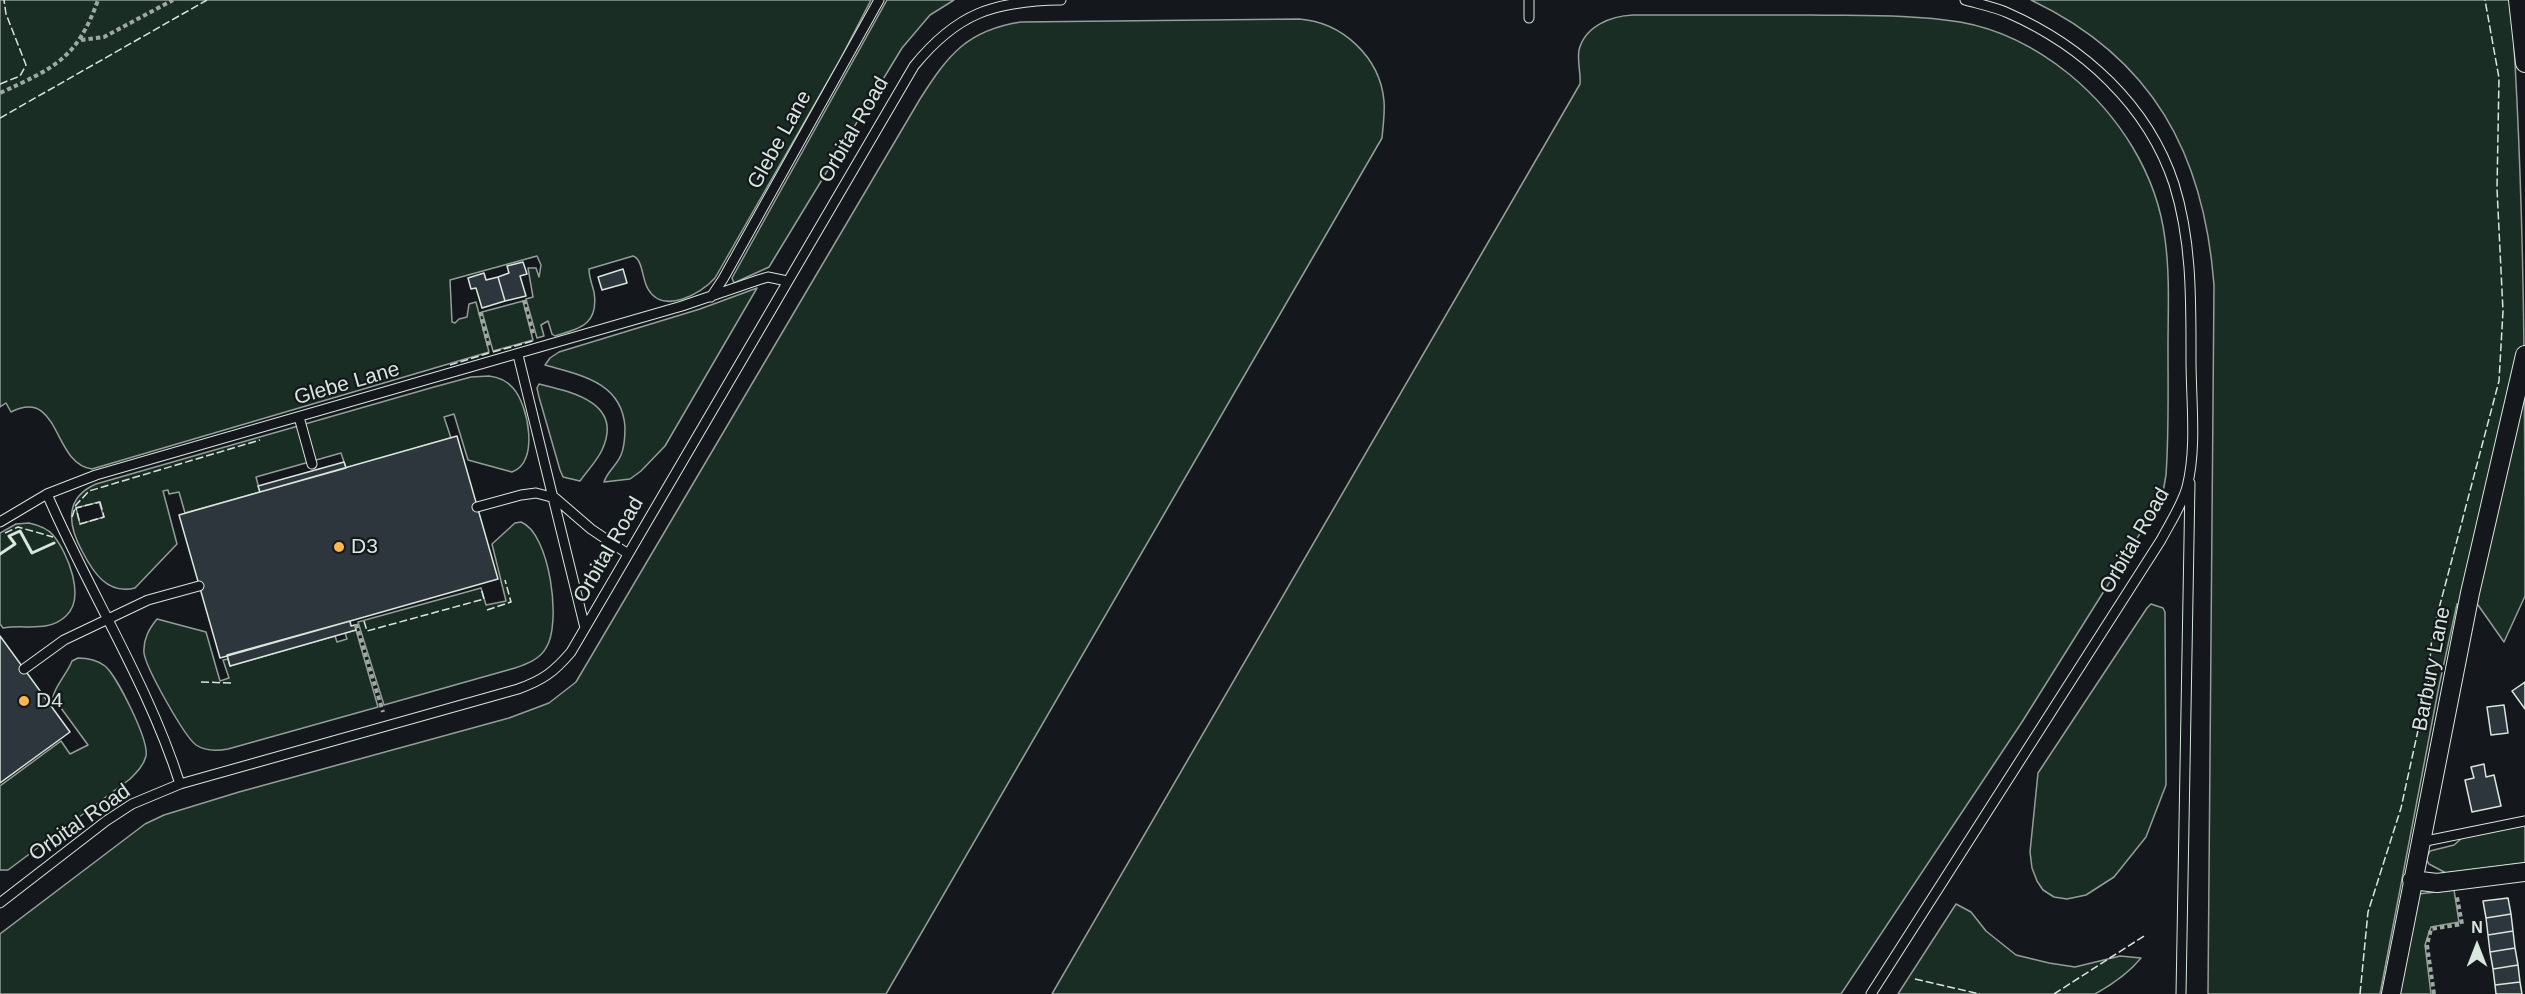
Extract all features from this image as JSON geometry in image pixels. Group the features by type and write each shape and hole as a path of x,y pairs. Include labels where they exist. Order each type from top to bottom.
{"street":[{"path":"2518,0 2525,63"},
{"name":"Barbury Lane","path":"2391,994 2470,593 2525,355"},
{"path":"2412,880 2437,883 2525,872"}],"lane":[{"name":"Glebe Lane","path":"711,297 879,0"},
{"name":"Orbital Road","path":"0,903 106,821 132,804 180,784 541,681 560,666 571,652 896,93 930,45 965,18 990,8 1026,2 1061,0"},
{"path":"1529,0 1529,18"},
{"name":"Orbital Road","path":"1870,994 2161,540 2187,487 2192,448 2189,259 2174,184 2162,156 2145,124 2128,101 2093,64 2053,36 2007,12 1965,0"},
{"name":"Glebe Lane","path":"0,522 47,494 96,475 538,349 711,297 768,277 787,281"},
{"path":"518,354 585,628"},
{"path":"298,417 312,464"},
{"path":"2181,994 2192,448"},
{"path":"477,507 536,493 555,498 591,529 628,554"},
{"path":"47,494 78,564 160,730 180,784"},
{"path":"24,669 64,640 148,600 199,585"},
{"path":"2421,842 2525,821"}],"path":[{"path":"0,93 62,60 70,53 89,26 98,0"},
{"path":"80,40 104,37 173,0"},
{"path":"524,300 538,349"},
{"path":"480,312 493,361"},
{"path":"356,624 387,726"},
{"path":"2434,994 2427,945 2431,929 2462,924 2455,881"}],"green space":[{"path":"0,0 871,0 841,58 715,278 701,290 672,301 655,297 646,285 639,261 633,256 589,269 595,303 591,318 586,323 555,336 552,334 548,321 541,325 544,336 537,338 526,299 533,297 528,268 536,268 539,277 541,265 537,256 450,280 452,322 455,323 467,317 469,304 476,302 489,352 92,469 79,464 70,454 48,418 39,410 27,407 11,412 6,403 0,407"},
{"path":"887,0 954,0 930,15 902,48 769,267 734,283 732,278"},
{"path":"2031,0 2511,0 2522,223 2525,596 2504,642 2478,605 2457,604 2380,994 2208,994 2214,285 2208,238 2198,193 2184,153 2164,115 2140,81 2110,51 2073,24"},
{"path":"1633,15 1885,16 1960,22 1975,25 2018,41 2057,65 2087,90 2119,127 2144,169 2161,215 2165,239 2168,266 2166,475 2163,492 2146,524 2022,722 1841,994 1052,994 1580,84 1579,50 1582,42 1600,24"},
{"path":"1299,19 1330,27 1344,35 1367,57 1381,85 1384,101 1382,138 886,994 0,994 0,934 145,824 164,815 239,792 509,718 549,703 576,682 920,99 950,57 961,47 986,31 1021,22"},
{"path":"757,288 665,446 630,479 604,482 619,459 623,448 625,427 622,412 608,390 585,377 545,365 550,358 559,352 700,309"},
{"path":"523,301 533,340 493,351 482,312"},
{"path":"489,376 505,381 513,388 523,407 527,419 529,446 521,466 512,472 468,460 454,414 444,417 451,438 346,468 341,453 256,477 260,492 185,513 179,492 169,494 168,490 163,491 177,544 135,588 116,588 102,580 91,567 77,541 72,522 74,504 78,497 96,484 471,377","holes":["99,502 104,517 80,524 76,508"]},
{"path":"539,384 566,391 591,402 606,421 607,434 602,450 580,481 563,477 560,470 539,397 537,388"},
{"path":"521,522 531,530 539,543 546,560 550,580 553,620 551,636 546,648 533,661 524,665 384,705 358,622 481,588 486,605 506,601 492,544 515,523"},
{"path":"29,523 48,530 59,543 73,576 75,598 66,616 52,624 3,628 0,624 0,533 16,524"},
{"path":"2151,604 2163,608 2165,612 2166,785 2146,837 2114,877 2086,895 2067,899 2054,897 2043,890 2032,868 2030,852 2038,773"},
{"path":"157,619 206,632 220,681 229,678 223,660 228,659 230,666 335,636 337,642 347,639 345,633 356,630 378,707 228,749 211,750 200,747 190,739 175,716 146,661 144,648 146,639"},
{"path":"78,658 99,662 110,672 138,723 146,748 145,759 130,779 8,870 0,870 0,786 61,741 70,754 88,745 53,697 72,661"},
{"path":"2525,824 2525,863 2446,873 2429,864 2426,859 2430,851 2454,845 2462,838"},
{"path":"2454,890 2459,922 2431,927 2425,945 2431,994 2399,994 2418,894"},
{"path":"1956,904 1971,912 1986,931 2016,955 2075,967 2120,956 2141,958 2120,978 2095,994 1898,994"}],"building":[{"path":"523,262 527,274 520,276 526,296 505,301 498,277 509,273 507,266"},
{"path":"623,269 627,283 602,290 598,277"},
{"path":"484,273 486,280 498,277 505,301 482,308 476,288 471,289 468,278"},
{"name":"D3","path":"457,436 498,579 220,658 179,515"},
{"path":"344,462 346,468 260,492 258,486"},
{"path":"350,621 351,626 355,625 356,630 230,666 227,655"},
{"name":"D4","path":"0,636 70,732 0,783"},
{"path":"2525,682 2525,709 2512,691"},
{"path":"2504,705 2508,733 2491,735 2487,707"},
{"path":"2484,764 2486,777 2494,775 2501,806 2472,812 2465,780 2474,778 2471,767"},
{"path":"2508,898 2511,914 2486,918 2483,901"},
{"path":"2511,914 2513,931 2488,935 2486,918"},
{"path":"2513,931 2515,948 2490,952 2488,935"},
{"path":"2515,948 2518,965 2493,969 2490,952"},
{"path":"2518,965 2520,982 2495,985 2493,969"},
{"path":"2520,982 2522,994 2496,994 2495,985"}],"fence":[{"path":"0,84 20,76 26,65 6,14 4,0"},
{"path":"0,118 207,0"},
{"path":"2360,994 2368,912 2401,808 2428,685 2432,635 2499,381 2503,311 2497,189 2499,78 2485,0"},
{"path":"493,352 533,341"},
{"path":"450,365 489,353"},
{"path":"72,517 76,505 89,491 260,440"},
{"path":"100,502 104,517 80,524 76,508 100,502"},
{"path":"5,533 18,527 53,537"},
{"path":"487,610 511,602 505,580"},
{"path":"364,621 367,631 484,599 481,588"},
{"path":"201,682 231,683"},
{"path":"2054,994 2144,936"},
{"path":"1915,979 1980,994"}],"wall":[{"path":"0,554 15,544 9,536 20,531 32,553 54,543"}],"place":[{"name":"D3","path":"339,547"},
{"name":"D4","path":"24,701"}]}
